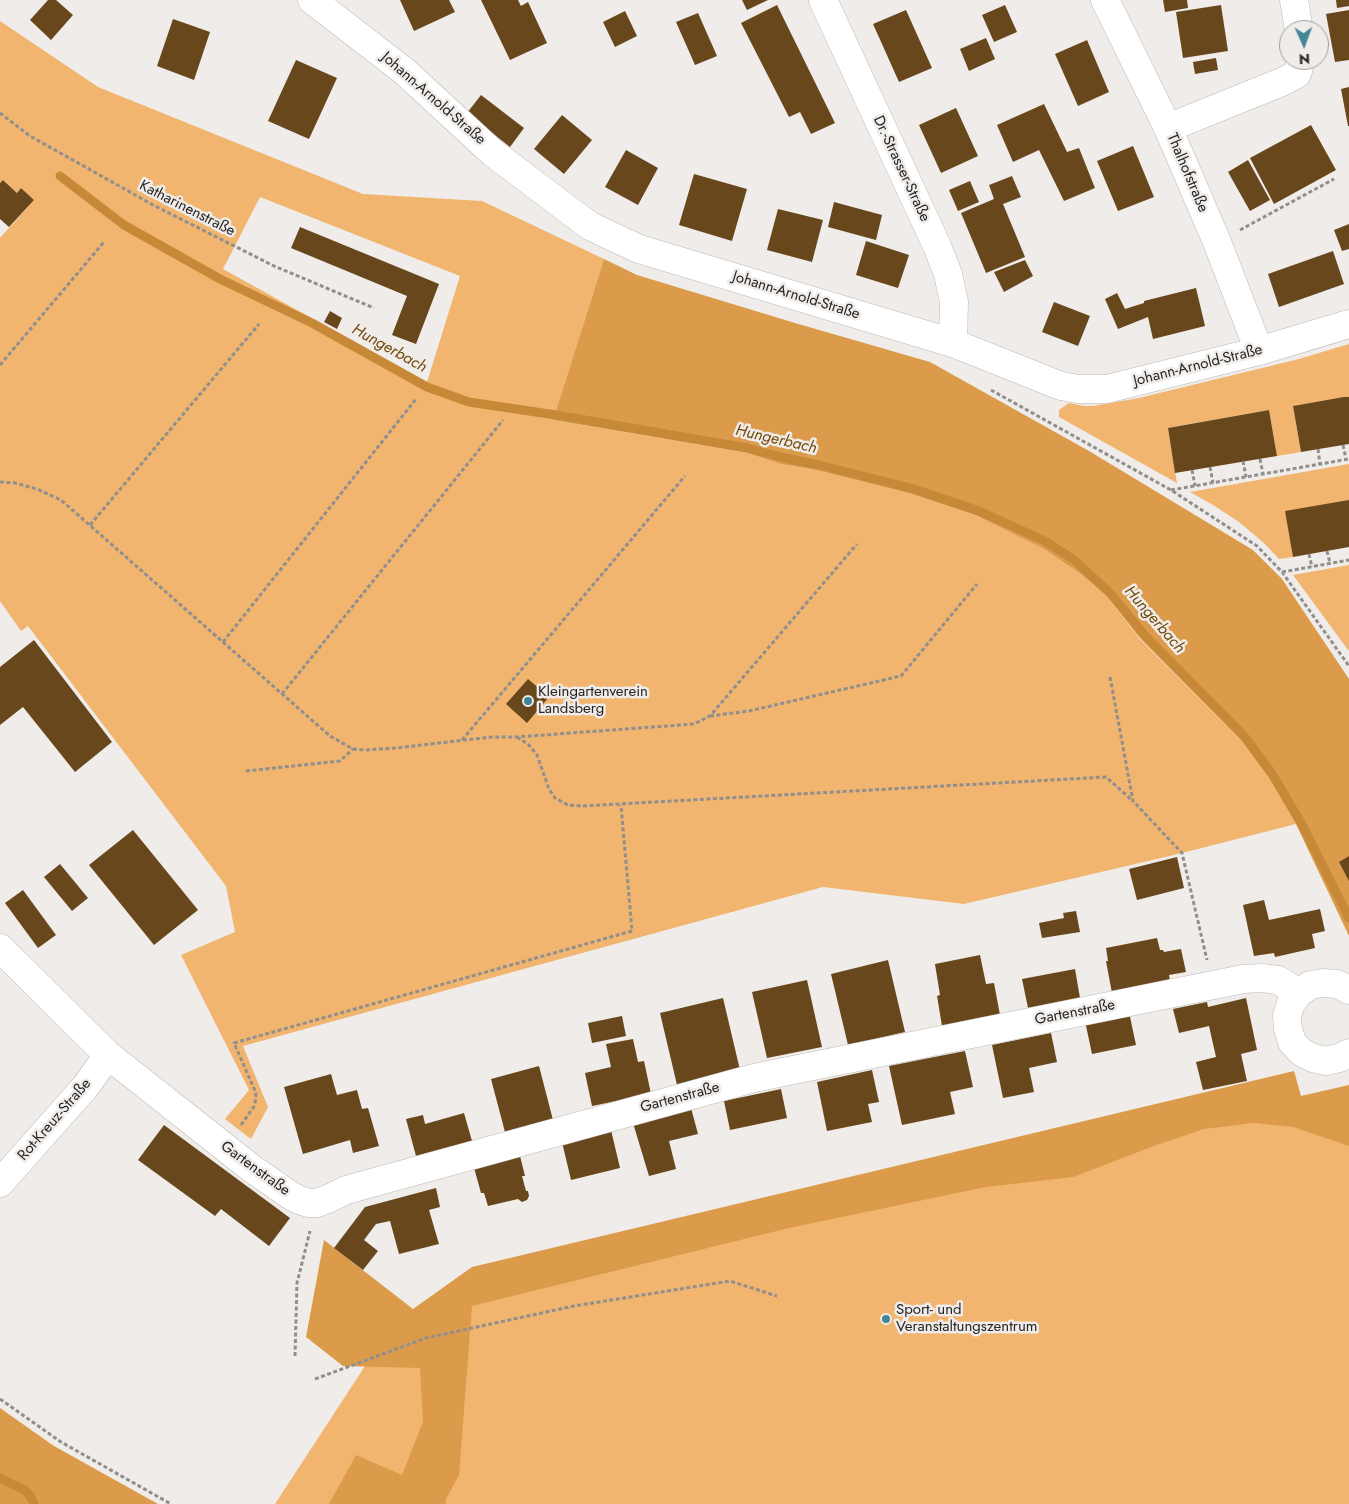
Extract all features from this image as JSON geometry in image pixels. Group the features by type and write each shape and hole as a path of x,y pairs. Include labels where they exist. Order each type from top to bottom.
{"street":[{"name":"Johann-Arnold-Straße","path":"312,0 404,71 493,153 590,226 639,249 953,343 1061,386 1078,389 1107,388 1259,351 1349,324"},
{"name":"Dr.-Strasser-Straße","path":"823,0 948,274 954,302 953,343"},
{"name":"Thalhofstraße","path":"1105,0 1168,128 1217,242 1259,351"},
{"path":"1294,0 1297,20"},
{"path":"1168,128 1284,82 1297,74 1298,70"},
{"name":"Gartenstraße","path":"0,948 108,1055 226,1149 290,1195 304,1201 317,1203 346,1190 754,1078 1242,979 1262,978 1278,980 1299,993"},
{"path":"1349,990 1336,984 1310,985 1299,993 1291,1003 1287,1016 1292,1042 1301,1052 1313,1058 1326,1061 1349,1053"},
{"name":"Rot-Kreuz-Straße","path":"0,1184 86,1086 108,1055"}],"path":[{"name":"Katharinenstraße","path":"0,113 30,136 152,205 274,266 374,308"},
{"path":"1217,242 1334,179"},
{"path":"0,365 104,242"},
{"path":"90,525 259,324"},
{"path":"988,388 1171,490 1257,546 1282,572 1348,664"},
{"path":"223,642 416,400"},
{"path":"282,694 503,420"},
{"path":"1171,490 1347,459 1343,445"},
{"path":"1318,449 1320,464"},
{"path":"1260,459 1263,474"},
{"path":"1243,462 1246,477"},
{"path":"1210,467 1213,482"},
{"path":"1192,470 1195,486"},
{"path":"461,740 685,476"},
{"path":"0,482 30,487 61,500 330,736 352,749 396,748 492,737 516,737 694,724 710,716 749,710 901,676 977,584"},
{"path":"710,716 857,544"},
{"path":"1327,551 1330,564"},
{"path":"1309,554 1312,567"},
{"path":"1282,572 1349,560"},
{"path":"1110,678 1133,801"},
{"path":"516,737 528,744 537,755 549,789 555,798 568,805 582,806 1106,777 1133,801 1182,853 1213,985"},
{"path":"246,771 340,761 352,749"},
{"path":"226,1149 255,1105 256,1100 255,1088 234,1043 632,931 622,804"},
{"path":"295,1356 297,1283 317,1203"},
{"path":"315,1379 426,1338 574,1306 730,1281 777,1296"},
{"path":"0,1399 61,1442 171,1504"}],"shaded area":[{"path":"0,21 98,87 363,194 482,201 604,259 553,420 744,452 781,464 816,470 908,493 975,515 1044,549 1082,575 1109,598 1138,637 1241,740 1268,777 1296,824 1178,854 964,904 823,887 243,1046 268,1107 251,1139 225,1119 249,1090 181,955 235,932 226,886 28,626 21,631 0,601 0,238 34,200 21,188 17,193 3,180 0,183","holes":["260,197 460,276 427,382 223,269"]},
{"path":"604,259 637,275 930,362 1089,451 1253,550 1282,579 1349,679 1349,936 1296,824 1268,777 1241,740 1138,636 1109,598 1082,575 1044,549 975,515 908,493 816,470 781,464 744,452 553,420"},
{"path":"1349,344 1349,397 1293,406 1301,452 1277,456 1269,410 1168,428 1177,483 1059,417 1059,410 1069,403 1093,406 1139,398 1299,359"},
{"path":"1349,464 1349,500 1293,557 1279,559 1264,543 1239,522 1190,492"},
{"path":"1349,565 1349,650 1348,650 1293,575"},
{"path":"1294,1071 1301,1096 1349,1085 1349,1146 1293,1127 1254,1123 1204,1129 1073,1177 986,1187 789,1228 472,1306 459,1475 446,1499 446,1504 329,1504 356,1455 402,1475 423,1422 420,1368 343,1366 306,1337 324,1240 413,1309 472,1267"},
{"name":"Sport- und Veranstaltungszentrum","path":"1349,1094 1349,1504 275,1504 382,1340 463,1297"},
{"path":"0,1408 54,1446 158,1504 0,1504"}],"building":[{"path":"48,0 56,0 73,15 51,40 30,20"},
{"path":"400,0 449,0 455,12 414,31"},
{"path":"481,0 518,0 521,6 528,2 547,43 510,60"},
{"path":"742,0 768,0 747,10"},
{"path":"1163,0 1187,0 1188,8 1165,12"},
{"path":"1336,0 1349,0 1349,6 1337,8"},
{"path":"777,5 835,123 811,134 800,112 789,117 741,23"},
{"path":"1005,5 1017,32 994,42 982,15"},
{"path":"1221,5 1228,51 1183,58 1176,12"},
{"path":"906,10 932,68 899,82 873,24"},
{"path":"1349,10 1349,60 1335,62 1329,20 1327,20 1326,14"},
{"path":"625,11 637,36 615,47 603,22"},
{"path":"698,13 717,56 695,65 676,22"},
{"path":"173,19 210,32 194,80 157,66"},
{"path":"986,38 995,59 969,71 960,49"},
{"path":"1087,40 1109,92 1078,106 1055,54"},
{"path":"1216,58 1218,70 1195,74 1193,62"},
{"path":"296,60 337,78 309,139 268,121"},
{"path":"1349,87 1349,126 1348,126 1341,89"},
{"path":"481,95 524,128 510,147 467,113"},
{"path":"1044,104 1067,152 1079,148 1095,188 1064,201 1039,150 1013,162 997,125"},
{"path":"956,108 978,156 941,173 919,125"},
{"path":"562,115 592,140 564,174 534,149"},
{"path":"1311,125 1336,170 1274,204 1250,158"},
{"path":"1133,146 1154,197 1118,211 1097,161"},
{"path":"626,150 658,168 638,205 605,187"},
{"path":"1248,160 1270,200 1250,211 1228,172"},
{"path":"694,174 747,189 732,241 679,225"},
{"path":"1012,176 1021,197 1003,204 1025,257 986,273 961,213 994,199 989,185"},
{"path":"3,180 17,193 21,188 34,200 9,227 0,219 0,183"},
{"path":"970,181 979,202 958,211 949,190"},
{"path":"834,202 882,215 876,240 828,227"},
{"path":"778,209 823,220 812,262 767,250"},
{"path":"1349,224 1349,249 1342,251 1334,230"},
{"path":"300,227 439,284 416,344 392,335 407,296 291,248"},
{"path":"866,241 909,255 898,288 856,275"},
{"path":"1333,251 1344,284 1279,307 1268,274"},
{"path":"1025,260 1033,276 1004,292 994,272"},
{"path":"1196,288 1205,326 1153,339 1148,317 1118,329 1105,299 1117,293 1125,309 1144,303 1144,301"},
{"path":"1054,302 1090,316 1078,346 1042,332"},
{"path":"330,311 342,318 337,329 324,322"},
{"path":"1349,397 1349,444 1301,452 1293,406"},
{"path":"1269,410 1277,456 1175,473 1168,428"},
{"path":"1349,500 1349,547 1293,557 1285,511"},
{"path":"34,640 112,742 75,772 23,707 0,725 0,667"},
{"name":"Kleingartenverein Landsberg","path":"528,679 549,697 527,723 506,704"},
{"path":"133,830 198,910 154,945 89,865"},
{"path":"1349,856 1349,881 1339,862"},
{"path":"1177,857 1184,888 1137,900 1129,869"},
{"path":"60,864 88,898 72,911 44,877"},
{"path":"23,890 56,935 38,948 5,903"},
{"path":"1264,900 1269,920 1320,909 1325,931 1312,934 1315,948 1275,957 1274,953 1254,956 1243,905"},
{"path":"1076,911 1080,932 1042,938 1039,923 1064,918 1063,913"},
{"path":"1157,938 1160,950 1164,952 1181,949 1186,972 1169,975 1170,981 1112,993 1106,961 1108,961 1106,948"},
{"path":"980,955 986,984 994,983 1000,1015 942,1026 937,996 940,995 935,964"},
{"path":"888,960 905,1032 848,1045 831,974"},
{"path":"1075,969 1080,998 1028,1008 1022,979"},
{"path":"807,980 822,1047 767,1058 752,992"},
{"path":"723,998 740,1070 677,1085 660,1013"},
{"path":"1246,998 1257,1050 1241,1054 1247,1081 1203,1090 1196,1062 1216,1057 1209,1026 1179,1033 1173,1009 1207,1002 1208,1007"},
{"path":"1129,1012 1136,1045 1092,1054 1085,1021"},
{"path":"622,1016 626,1036 592,1043 588,1023"},
{"path":"1051,1033 1057,1062 1029,1068 1034,1092 1003,1098 992,1045"},
{"path":"633,1039 638,1062 644,1061 651,1094 592,1106 585,1073 611,1067 606,1044"},
{"path":"965,1051 973,1087 950,1092 955,1114 902,1125 889,1066"},
{"path":"539,1066 553,1120 505,1132 491,1079"},
{"path":"872,1070 879,1102 868,1104 872,1122 827,1131 817,1082"},
{"path":"331,1074 337,1095 357,1090 362,1109 368,1108 379,1146 353,1153 350,1140 303,1154 284,1087"},
{"path":"781,1089 787,1118 730,1130 724,1101"},
{"path":"691,1108 698,1134 669,1141 676,1169 649,1176 633,1123"},
{"path":"464,1113 472,1141 416,1156 406,1119 423,1115 425,1124"},
{"path":"164,1125 290,1218 269,1246 221,1209 215,1216 138,1160"},
{"path":"611,1130 620,1168 571,1180 562,1142"},
{"path":"519,1152 525,1176 522,1176 529,1196 527,1200 522,1202 518,1199 488,1206 484,1193 481,1193 473,1164"},
{"path":"436,1188 440,1207 429,1210 439,1244 399,1254 390,1221 376,1224 364,1240 378,1251 363,1270 334,1248 365,1207"}],"waterway":[{"name":"Hungerbach","path":"60,176 124,225 220,279 312,323 427,387 469,402 747,448 819,465 914,489 979,511 1043,540 1073,559 1111,594 1146,637 1244,736 1273,775 1301,823 1349,918"},
{"path":"0,1478 25,1490 34,1504"}],"place":[{"name":"Kleingartenverein Landsberg","path":"528,701"},
{"name":"Sport- und Veranstaltungszentrum","path":"886,1319"}]}
